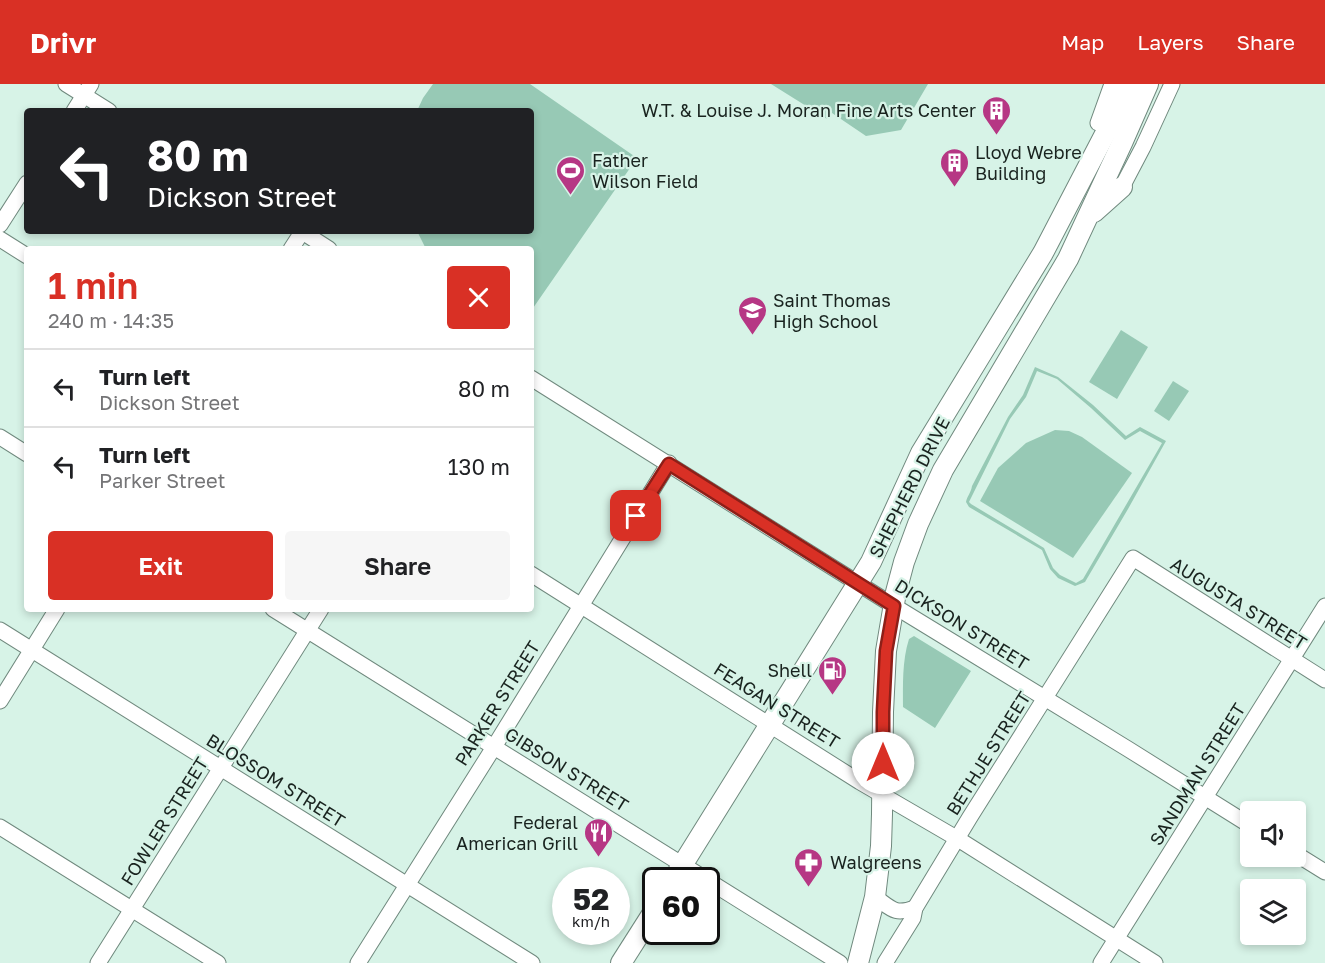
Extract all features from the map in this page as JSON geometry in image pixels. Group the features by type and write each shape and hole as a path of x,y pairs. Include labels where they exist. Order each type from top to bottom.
{"main road":[{"name":"SHEPHERD DRIVE","path":"681,867 859,583 883,540 921,453 1043,254 1128,84"},
{"name":"SHEPHERD DRIVE","path":"858,963 875,897 881,846 885,663 900,576 918,524 943,470 1068,259 1148,84"},
{"path":"1069,205 1098,123"},
{"path":"1087,218 1122,187"},
{"path":"1018,297 1027,312 1029,325"},
{"path":"621,963 642,930"}],"street":[{"path":"66,84 87,90 106,108"},
{"path":"1098,123 1112,84"},
{"path":"1122,187 1172,84"},
{"path":"76,108 87,90"},
{"path":"0,225 24,188"},
{"path":"306,234 324,246"},
{"path":"0,239 24,254"},
{"name":"DICKSON STREET","path":"534,380 894,606 1240,819"},
{"path":"0,437 24,452"},
{"name":"PARKER STREET","path":"358,963 669,464"},
{"name":"AUGUSTA STREET","path":"1133,558 1325,680"},
{"name":"BETHJE STREET","path":"885,963 913,918 915,908 1133,558"},
{"name":"FEAGAN STREET","path":"534,576 883,795 958,838 1155,963"},
{"name":"SANDMAN STREET","path":"1101,963 1325,606"},
{"path":"0,701 55,612"},
{"name":"GIBSON STREET","path":"278,612 494,747 671,867"},
{"name":"FOWLER STREET","path":"98,963 319,612"},
{"name":"BLOSSOM STREET","path":"0,630 532,963"},
{"path":"0,827 218,963"},
{"path":"1306,860 1325,872"},
{"name":"GIBSON STREET","path":"720,896 840,963"},
{"path":"875,897 897,912 915,908"}],"green space":[{"name":"Father Wilson Field","path":"433,84 530,84 637,158 534,307 534,246 424,246 418,234 534,234 534,108 418,108"},
{"path":"771,84 928,84 901,130 866,136 832,113 827,119"},
{"path":"1121,330 1148,347 1117,399 1089,382"},
{"path":"1035,367 1058,377 1126,436 1140,427 1166,441 1085,582 1075,586 1058,578 1050,569 1042,550 969,507 966,502 1008,417 1023,395","holes":["1037,371 1057,379 1125,440 1140,431 1162,443 1083,579 1076,583 1060,575 1053,568 1044,548 969,502 1010,419 1026,397"]},
{"path":"1173,381 1189,391 1169,421 1154,411"},
{"path":"1055,430 1069,431 1082,437 1132,473 1073,558 980,501 998,468 1026,443"},
{"path":"914,636 971,671 935,728 903,707 905,656 909,639"}],"place":[{"name":"W.T. & Louise J. Moran Fine Arts Center","path":"997,136"},
{"name":"Lloyd Webre Building","path":"954,188"},
{"name":"Father Wilson Field","path":"571,196"},
{"name":"Saint Thomas High School","path":"752,336"},
{"name":"Shell","path":"833,696"},
{"name":"Federal American Grill","path":"599,858"},
{"name":"Walgreens","path":"809,888"}],"route":[{"path":"636,516 669,464 894,606 886,651 883,763"}]}
